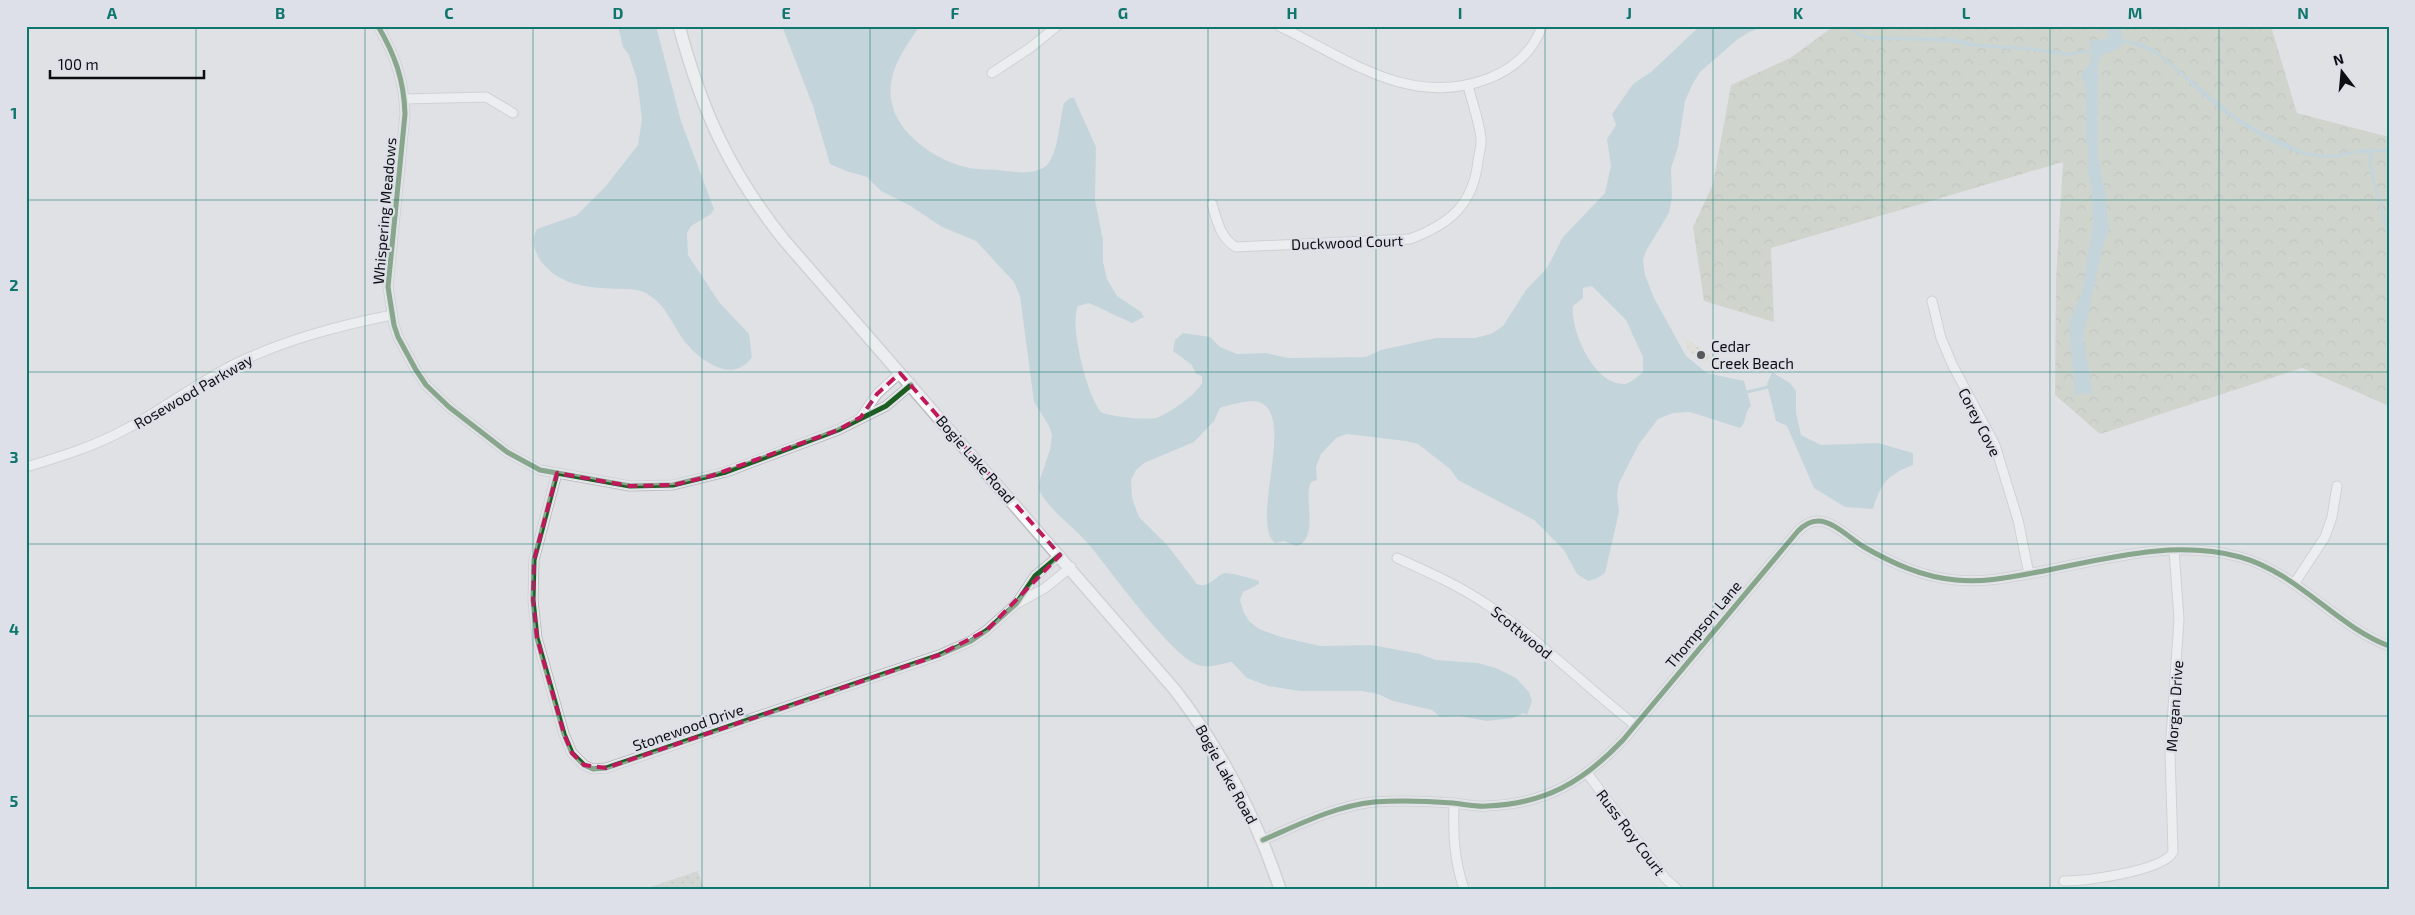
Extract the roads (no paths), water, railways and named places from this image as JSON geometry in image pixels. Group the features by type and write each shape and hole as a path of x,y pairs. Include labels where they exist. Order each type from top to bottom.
{"main road":[{"name":"Bogie Lake Road","path":"679,26 707,115 723,150 744,185 784,240 1071,567 1151,660 1192,713 1236,784 1262,840 1280,889"}],"street":[{"name":"Whispering Meadows","path":"378,26 396,60 405,99 400,173 388,287 396,331 408,358 426,384 449,407 507,452 540,470 630,486 673,485 726,472 790,450 838,430 886,406 911,385"},
{"path":"992,74 1030,48 1057,26"},
{"path":"1279,26 1380,77 1404,85 1430,89 1468,85 1504,72 1522,59 1538,37 1542,26"},
{"name":"Duckwood Court","path":"1212,204 1222,233 1228,242 1236,247 1410,240 1430,232 1446,223 1462,205 1476,176 1481,140 1468,85"},
{"path":"405,99 486,96 513,113"},
{"name":"Corey Cove","path":"1932,301 1942,338 1952,364 1995,445 2018,520 2029,574"},
{"name":"Rosewood Parkway","path":"26,468 87,446 124,430 203,382 268,349 341,325 392,315"},
{"path":"861,417 877,394 900,373"},
{"name":"Stonewood Drive","path":"557,473 534,560 533,600 537,638 564,734 572,753 584,765 593,769 606,768 939,655 971,641 1016,604 1045,588 1071,567"},
{"path":"2294,584 2325,537 2332,517 2337,486"},
{"name":"Thompson Lane","path":"1262,840 1349,806 1372,802 1407,801 1486,806 1523,802 1550,795 1588,773 1604,760 1804,525 1819,521 1909,570 1955,580 1998,580 2157,550 2202,550 2241,557 2276,572 2336,615 2389,646"},
{"name":"Morgan Drive","path":"2064,881 2086,881 2126,873 2166,860 2173,852 2170,752 2179,619 2174,550"},
{"name":"Stonewood Drive","path":"1016,604 1035,576 1060,555"},
{"name":"Scottwood","path":"1397,558 1448,581 1486,604 1536,641 1635,725"},
{"name":"Russ Roy Court","path":"1588,773 1665,878 1677,889"},
{"path":"1454,803 1454,848 1464,889"}],"water":[{"path":"618,26 656,26 681,121 714,209 711,214 691,226 687,233 688,255 719,302 749,334 752,357 744,365 736,369 727,370 718,367 700,357 681,337 661,305 649,295 635,290 591,287 564,280 548,269 540,260 536,251 534,238 537,229 577,215 605,187 638,145 642,119 637,80 629,55 623,47"},
{"path":"782,26 920,26 902,53 895,68 891,83 891,99 895,113 902,126 924,147 937,156 965,167 1030,172 1047,165 1054,153 1064,103 1070,98 1074,98 1096,147 1095,200 1103,240 1103,262 1107,279 1117,296 1141,312 1144,317 1132,323 1089,303 1078,306 1076,329 1081,360 1090,391 1101,412 1120,417 1150,419 1174,409 1194,393 1202,383 1202,376 1196,374 1192,365 1173,351 1175,340 1183,333 1210,337 1220,347 1237,354 1266,353 1288,358 1366,357 1381,350 1436,338 1475,338 1491,334 1503,326 1526,290 1547,268 1563,237 1605,193 1611,166 1607,139 1616,125 1612,114 1633,84 1651,72 1700,26 1765,26 1749,32 1738,39 1700,72 1692,85 1685,101 1678,147 1671,168 1672,197 1669,213 1646,251 1643,260 1645,275 1654,298 1686,356 1707,373 1744,381 1751,406 1740,428 1690,412 1673,413 1658,419 1639,444 1619,483 1617,494 1619,512 1605,573 1596,579 1588,581 1577,574 1564,550 1534,520 1458,480 1450,469 1418,444 1406,441 1347,434 1336,438 1321,454 1316,467 1317,480 1311,482 1309,488 1310,517 1307,536 1303,542 1296,546 1284,541 1275,543 1268,531 1267,514 1274,447 1274,427 1270,411 1255,401 1220,408 1214,421 1194,442 1144,463 1136,470 1131,480 1132,498 1139,517 1168,546 1197,584 1208,584 1224,573 1259,581 1259,584 1243,592 1240,600 1249,621 1259,629 1281,637 1320,646 1371,645 1420,654 1436,660 1478,663 1496,668 1516,678 1529,692 1532,701 1527,715 1524,713 1513,718 1487,721 1459,716 1440,717 1432,710 1393,701 1378,694 1362,691 1300,691 1268,686 1247,678 1232,662 1211,666 1198,665 1187,659 1173,647 1090,546 1056,512 1039,490 1040,479 1050,450 1052,435 1049,426 1034,402 1020,296 1014,282 976,241 942,227 909,205 881,191 867,177 830,164 813,106","holes":["1592,286 1626,320 1643,357 1643,372 1637,378 1624,384 1613,382 1603,376 1586,354 1575,328 1573,306 1583,298 1583,288"]},
{"path":"1847,26 1852,26 1860,33 1868,36 1950,38 1975,43 1975,47 1950,42 1868,39 1858,36"},
{"path":"2106,26 2119,26 2124,40 2139,42 2154,49 2234,115 2262,132 2305,152 2325,155 2343,154 2343,157 2325,158 2306,155 2268,140 2216,106 2166,62 2136,45 2124,43 2119,48 2101,55 2098,63 2098,158 2105,189 2109,230 2102,250 2083,337 2093,395 2083,393 2075,396 2069,322 2082,293 2093,223 2092,190 2087,170 2089,157 2086,139 2086,91 2081,72 2090,63 2091,49 2088,40 2099,41 2109,37"},
{"path":"2362,149 2389,149 2389,152 2374,152 2372,159 2375,181 2386,219 2389,240 2370,173 2369,153 2362,153"},
{"path":"1772,372 1790,383 1796,391 1796,412 1801,435 1821,445 1878,443 1913,453 1913,465 1897,472 1886,481 1882,486 1873,509 1845,507 1814,488 1787,426 1776,421 1767,384"}],"waterway":[{"path":"1975,45 2068,54 2091,51"},
{"path":"2343,154 2361,151"},
{"path":"1747,392 1768,387"}],"place":[{"name":"Cedar Creek Beach","path":"1701,355"}]}
